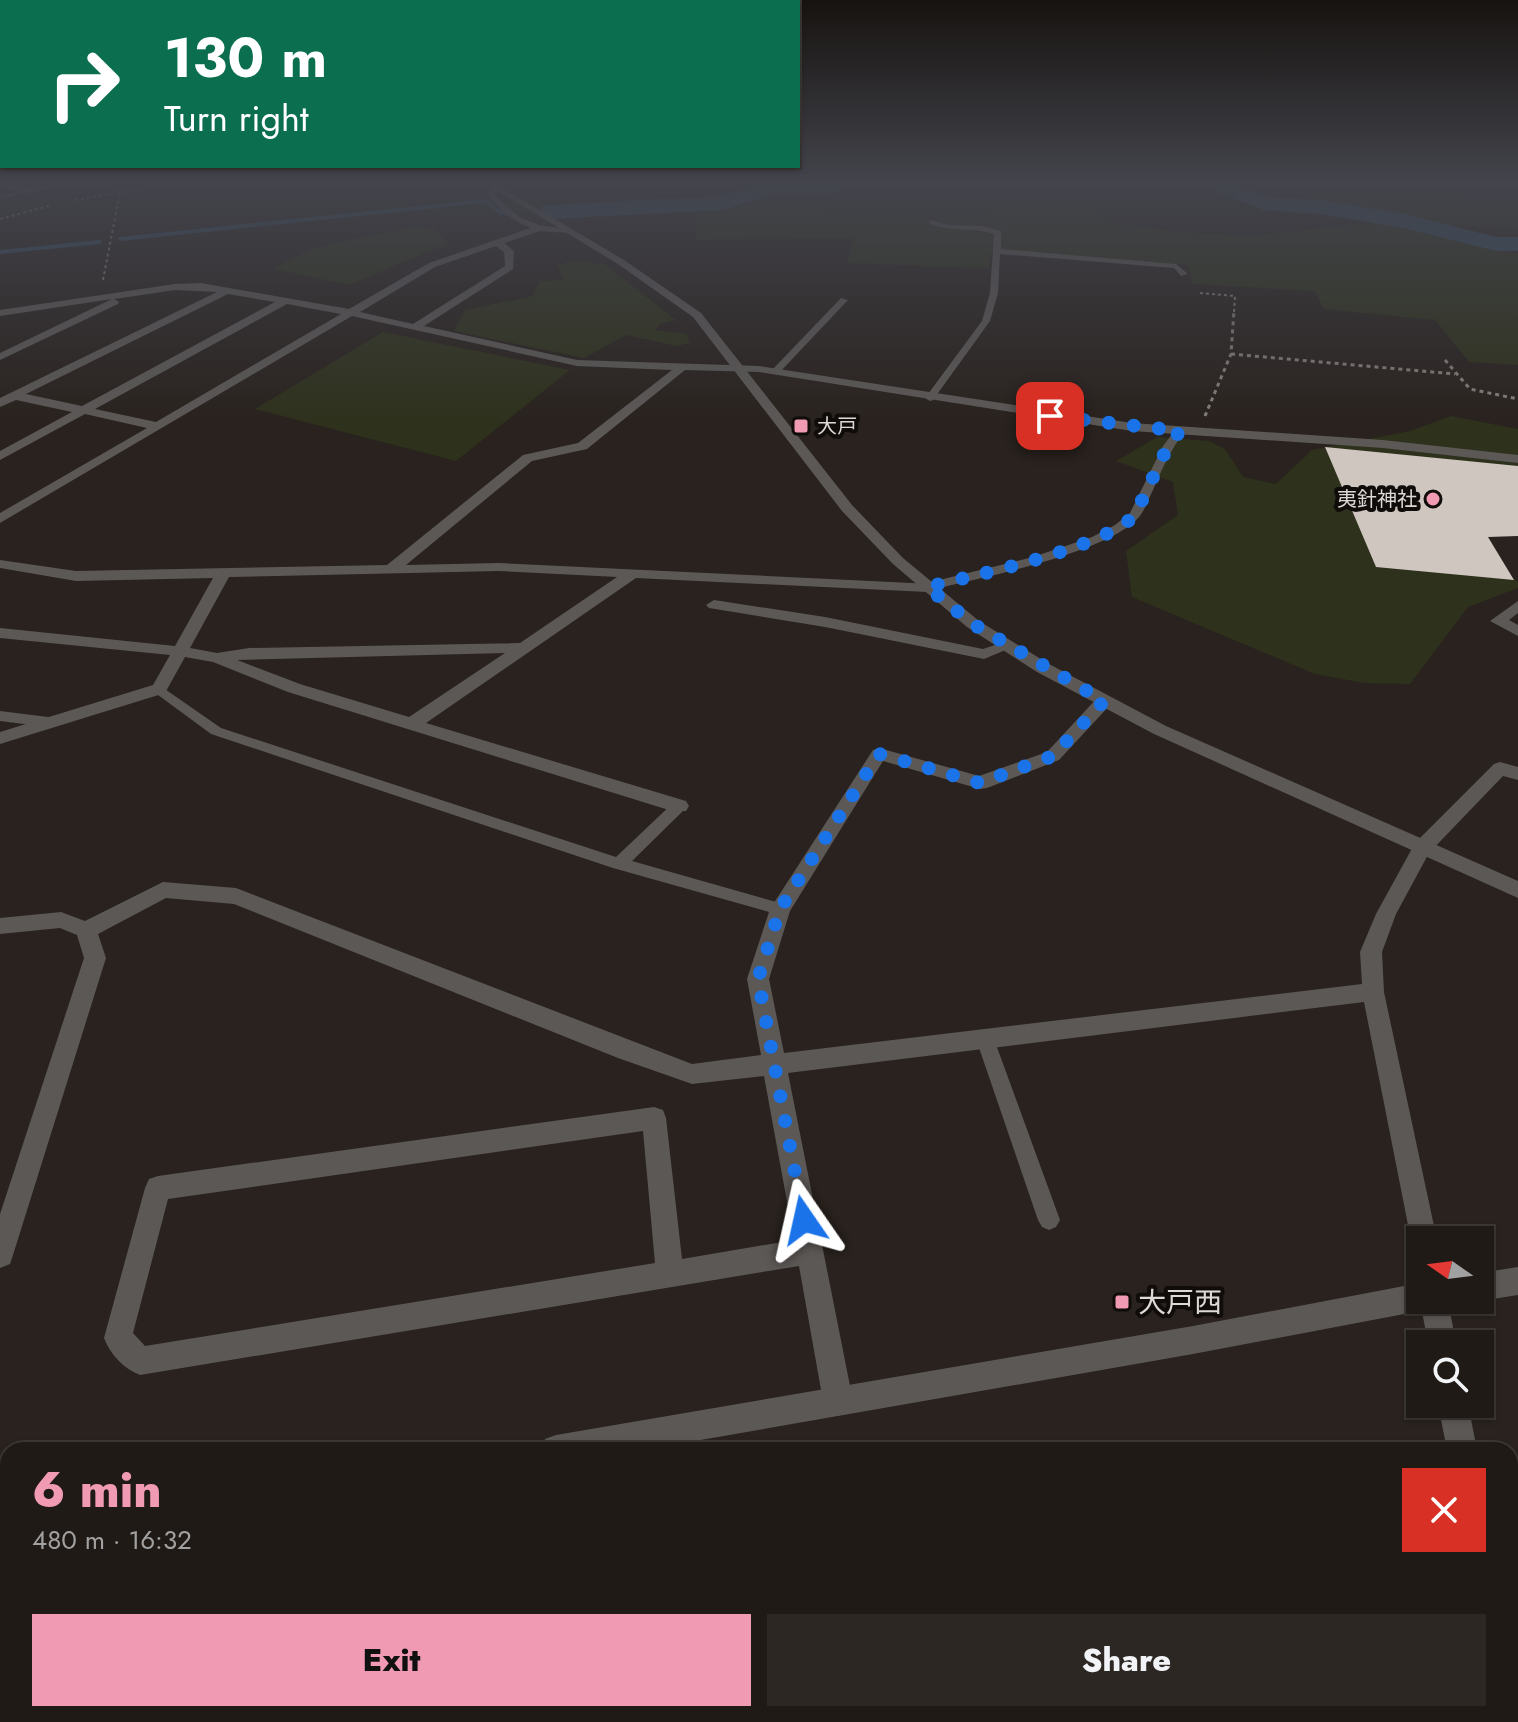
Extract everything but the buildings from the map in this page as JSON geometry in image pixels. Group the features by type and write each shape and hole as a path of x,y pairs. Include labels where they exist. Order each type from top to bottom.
{"street":[{"path":"0,519 437,263"},
{"path":"417,326 510,267 510,263"},
{"path":"621,263 697,315 847,508 927,587 1007,646 1104,701 1212,754 1518,890"},
{"path":"4,313 175,287 228,290 351,312 577,363 741,368 930,398 1180,431 1383,444 1518,459"},
{"path":"0,403 228,290"},
{"path":"0,357 132,293"},
{"path":"0,456 286,300"},
{"path":"391,569 528,458 582,446 681,368"},
{"path":"0,392 157,426"},
{"path":"0,564 76,576 499,567 927,587"},
{"path":"0,738 159,689 223,574"},
{"path":"412,724 632,574"},
{"path":"714,605 825,622 984,654 1007,646"},
{"path":"1518,606 1498,621 1518,631"},
{"path":"0,633 179,651 217,658 294,688 679,806"},
{"path":"217,658 249,653 520,648"},
{"path":"838,1401 758,979 780,909 879,754 980,783 1053,756 1104,701"},
{"path":"1421,1226 1373,992 1371,952 1386,914 1422,848 1500,768 1518,774"},
{"path":"0,926 61,920 86,930 163,890 236,896 626,1051 692,1074 1373,992"},
{"path":"0,1255 95,958 86,930"},
{"path":"670,1275 654,1118 158,1188 118,1338 140,1361 670,1275 810,1251"},
{"path":"1494,1285 1518,1281"},
{"path":"625,1442 1406,1300"},
{"path":"1456,1418 1460,1442"}],"lane":[{"path":"930,398 986,321 994,293 996,263"},
{"path":"1144,263 1176,266 1184,274"},
{"path":"1150,276 1152,264"},
{"path":"775,372 844,300"},
{"path":"927,587 1029,561 1127,524 1135,515 1168,446 1180,431"},
{"path":"159,689 216,731 619,864 780,909"},
{"path":"0,716 48,722"},
{"path":"619,864 679,806"},
{"path":"985,1039 1049,1220"}],"path":[{"path":"102,285 106,263"},
{"path":"1200,293 1235,296 1231,354 1201,433"},
{"path":"1231,354 1455,374"},
{"path":"1445,360 1470,389 1518,399"}],"green space":[{"path":"283,263 400,263 349,285 274,269"},
{"path":"857,263 990,263 989,268"},
{"path":"1168,263 1518,263 1518,365 1469,362 1435,320 1324,309 1315,291 1193,284 1188,265"},
{"path":"604,264 676,320 660,324 655,330 687,334 690,343 676,346 626,335 584,358 454,331 465,310 533,296 539,281 564,280 557,265"},
{"path":"383,332 570,370 456,461 255,409"},
{"path":"1451,416 1518,429 1518,523 1473,533 1477,554 1518,582 1518,588 1468,607 1410,684 1364,683 1315,674 1132,597 1126,551 1178,515 1173,482 1116,461 1157,437 1209,441 1225,449 1243,477 1276,484 1312,450 1410,431"}],"place":[{"name":"大戸","path":"801,426"},
{"name":"夷針神社","path":"1433,499"},
{"name":"大戸西","path":"1122,1302"}],"route":[{"path":"804,1220 758,979 780,909 879,754 980,783 1053,756 1104,701 1043,668 973,624 927,587 1072,547 1127,524 1135,515 1168,446 1180,431 1050,416"}]}
